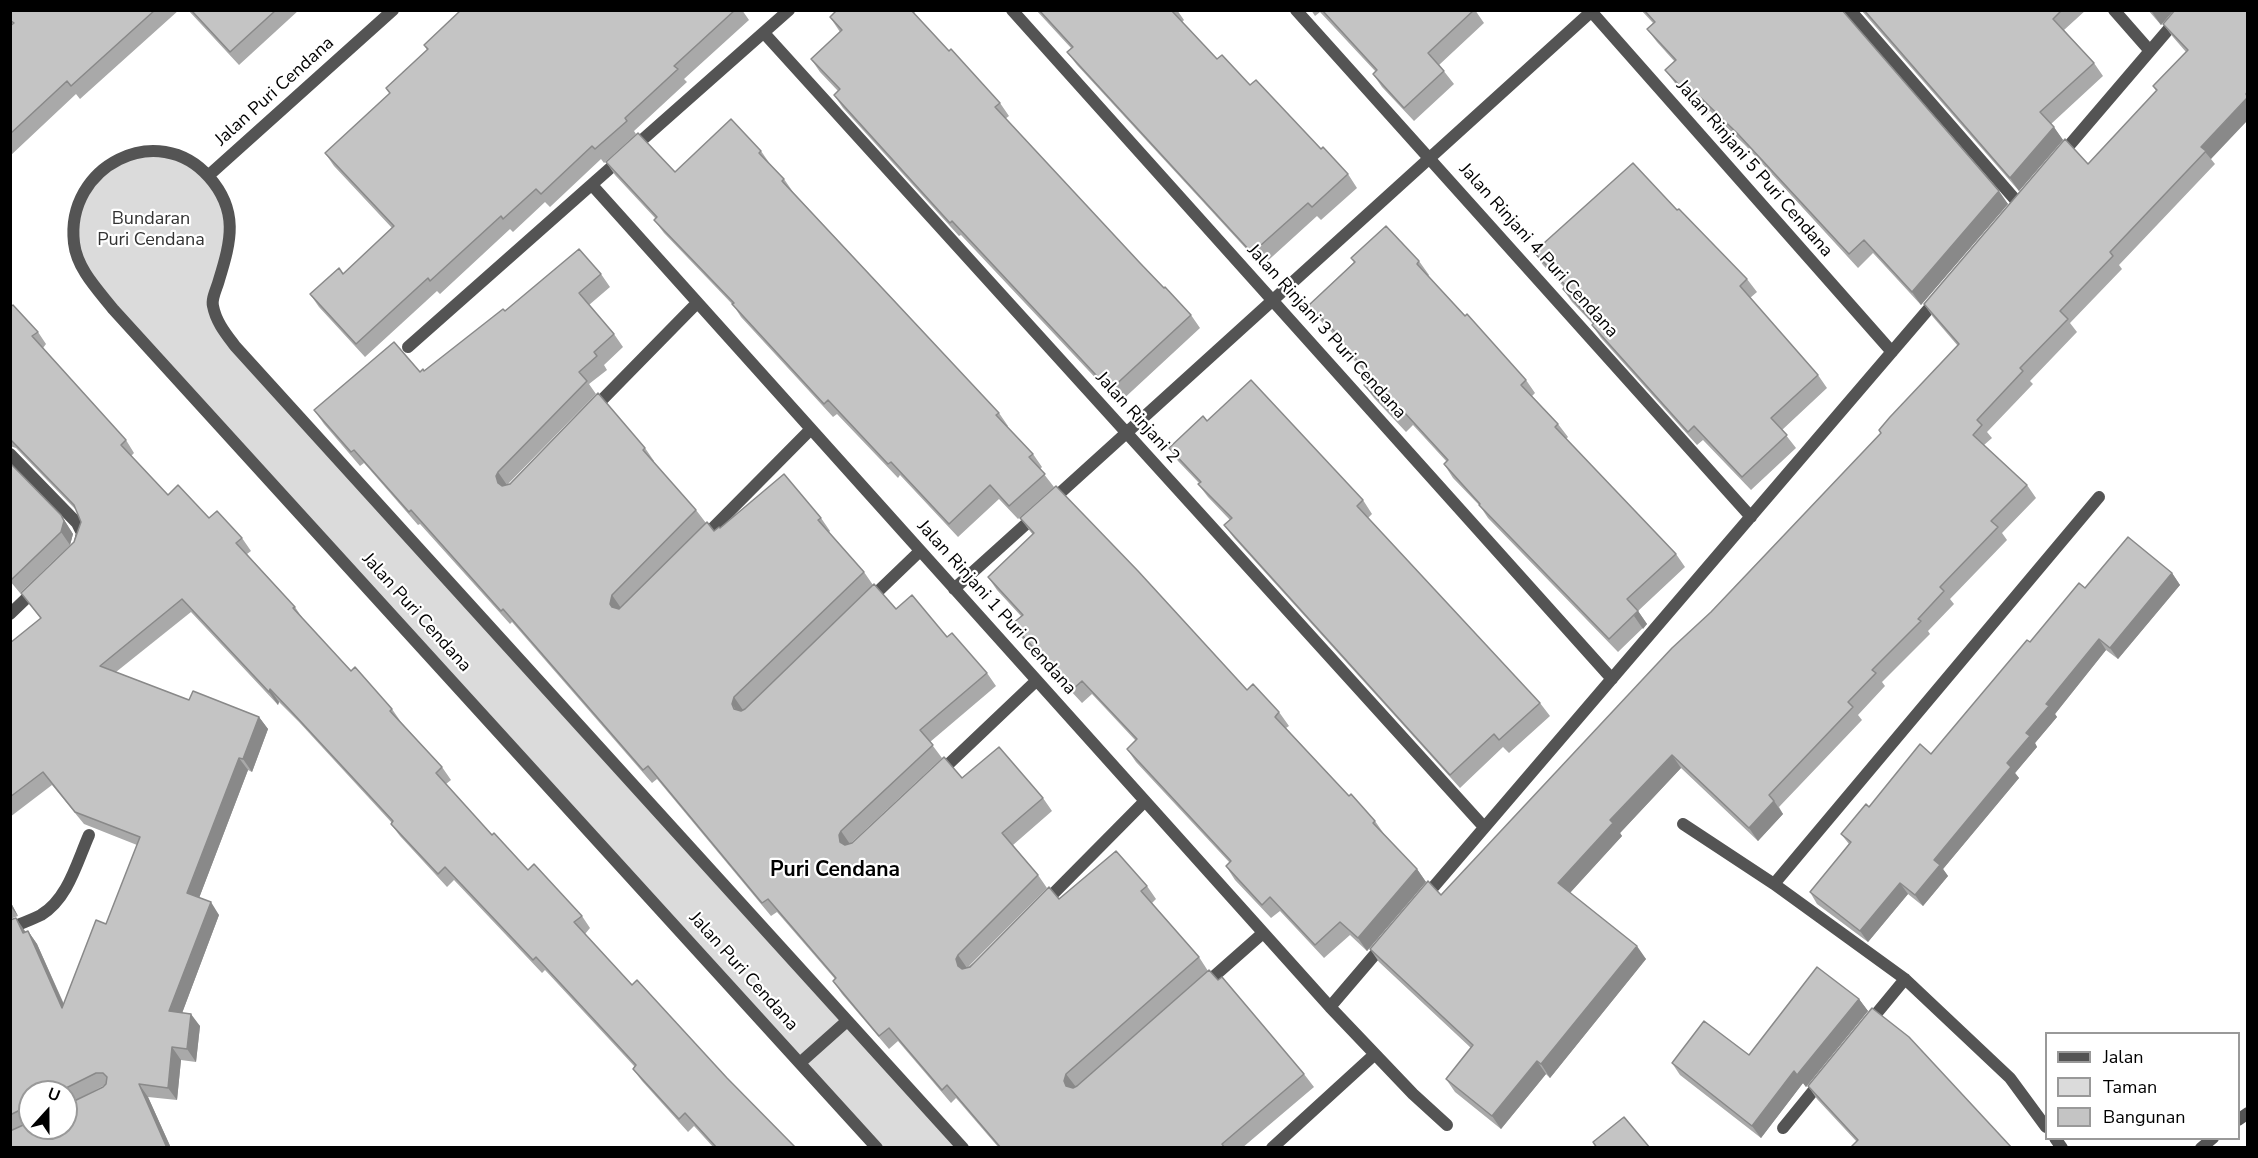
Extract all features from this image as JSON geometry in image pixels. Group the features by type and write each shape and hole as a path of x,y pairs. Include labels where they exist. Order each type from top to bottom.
{"street":[{"name":"Jalan Puri Cendana","path":"208,176 393,10"},
{"path":"408,347 789,10"},
{"name":"Jalan Rinjani 3 Puri Cendana","path":"1012,10 1612,679"},
{"name":"Jalan Rinjani 4 Puri Cendana","path":"1296,10 1751,517"},
{"path":"1850,10 2019,204"},
{"path":"2114,10 2150,51"},
{"path":"2050,168 2185,10"},
{"path":"954,589 1591,11"},
{"name":"Jalan Rinjani 5 Puri Cendana","path":"1591,11 1892,352"},
{"name":"Jalan Rinjani 2","path":"764,33 1484,827"},
{"name":"Jalan Puri Cendana","path":"877,1148 114,309 92,282 82,266 74,245 74,223 78,201 89,182 106,166 125,156 147,152 170,154 191,162 208,176 222,194 230,215 231,237 212,304 217,320 235,346 963,1148"},
{"name":"Jalan Rinjani 1 Puri Cendana","path":"592,184 1330,1007 1447,1125"},
{"path":"1415,908 1944,291"},
{"path":"588,414 697,303"},
{"path":"694,547 811,429"},
{"path":"10,454 77,523 82,533 77,549"},
{"path":"1774,884 2099,497"},
{"path":"860,609 920,551"},
{"path":"10,614 44,582"},
{"path":"925,786 1036,681"},
{"path":"1030,917 1145,801"},
{"path":"1683,824 1774,884 1905,979 2010,1078 2045,1126"},
{"path":"10,928 42,914 54,904 65,889 89,835"},
{"path":"1194,994 1263,933"},
{"path":"1330,1007 1392,935"},
{"path":"1862,1031 1905,979"},
{"path":"801,1062 847,1021"},
{"path":"1272,1148 1375,1054"},
{"path":"1783,1128 1833,1066"}],"green space":[{"name":"Bundaran Puri Cendana","path":"149,151 191,162 230,215 212,304 217,320 963,1147 877,1147 153,352 81,264 73,223 106,166"}],"building":[{"path":"10,10 155,10 71,86 67,81 10,134 10,26 14,23 10,20"},
{"path":"191,10 276,10 230,52"},
{"path":"461,10 735,10 674,66 678,69 625,118 627,121 595,149 592,146 541,194 536,189 503,219 501,216 430,281 428,278 356,344 310,294 339,268 343,274 394,226 325,153 390,93 386,88 428,49 424,45"},
{"path":"837,10 911,10 949,51 951,49 1000,103 995,107 1191,315 1110,390 952,221 950,223 834,95 840,89 811,59 842,30 830,17"},
{"path":"1039,10 1171,10 1217,59 1222,55 1250,85 1256,80 1321,149 1323,147 1348,174 1312,207 1308,203 1252,253 1067,52 1073,47"},
{"path":"1322,10 1474,10 1428,53 1444,71 1404,108 1373,74 1377,70"},
{"path":"1644,10 1842,10 1999,191 1912,292 1864,240 1849,254 1737,133 1701,98 1696,103 1665,70 1676,60 1647,29 1655,22"},
{"path":"1864,10 2062,10 2053,19 2094,63 2040,112 2054,127 2010,178"},
{"path":"2175,10 2247,10 2247,98 2201,147 2206,151 2110,252 2113,256 2060,311 2068,319 2020,368 2023,371 1977,420 1982,425 1973,435 2027,485 1991,521 1998,527 1940,587 1944,591 1918,619 1921,621 1872,670 1876,673 1848,702 1853,707 1769,795 1774,801 1749,828 1672,755 1610,820 1613,823 1558,883 1637,946 1541,1064 1537,1061 1492,1116 1446,1079 1473,1045 1370,949 1428,881 1441,895 1672,648 1711,612 1881,433 1879,430 1890,417 1959,344 1924,304 2065,139 2088,164 2157,90 2153,86 2188,50 2163,24"},
{"path":"731,119 761,151 759,153 784,179 782,181 999,413 996,415 1033,454 1029,457 1045,474 1009,506 990,485 949,524 828,400 824,404 732,304 734,303 654,220 657,217 606,162 638,133 675,172"},
{"path":"1633,163 1747,279 1740,286 1818,375 1771,418 1787,435 1742,477 1694,426 1688,432 1592,325 1594,323 1563,289 1566,286 1534,252"},
{"path":"1386,226 1419,261 1417,264 1465,316 1467,314 1526,380 1521,385 1558,424 1555,427 1676,554 1627,599 1638,611 1609,639 1479,505 1444,464 1448,460 1404,412 1397,419 1364,385 1373,377 1341,343 1343,340 1309,305 1355,262 1351,258"},
{"path":"579,249 601,274 579,293 614,334 594,352 597,356 579,372 587,381 498,472 496,476 498,483 502,486 510,484 598,393 645,448 643,450 696,510 612,595 610,604 619,609 707,522 714,531 720,528 784,474 821,518 818,520 864,572 734,697 732,704 734,709 741,711 745,709 874,584 896,609 912,595 947,637 952,633 987,673 920,730 933,745 841,831 840,842 845,845 852,843 944,757 962,778 999,747 1043,798 1002,833 1038,875 958,955 956,959 958,966 962,969 970,967 1049,887 1059,899 1116,851 1147,886 1141,891 1199,957 1066,1074 1064,1081 1066,1086 1073,1088 1077,1086 1209,970 1218,980 1222,977 1304,1074 1222,1144 1224,1148 1001,1148 947,1085 942,1090 889,1028 879,1036 833,981 836,978 768,899 762,903 648,766 643,770 503,609 501,611 411,510 409,512 354,450 351,452 314,410 394,342 420,372 423,369 424,371 503,309 505,311"},
{"path":"13,305 38,332 32,336 126,440 121,445 168,495 178,485 209,518 217,511 242,538 236,543 351,671 355,667 392,709 390,711 442,767 436,773 492,835 494,833 528,870 534,864 582,916 574,922 632,985 637,980 727,1078 796,1148 717,1148 685,1113 679,1119 633,1069 636,1065 536,957 533,960 445,867 438,874 391,824 393,821 290,710 270,689 269,692 182,599 100,666 189,700 193,691 259,717 243,759 239,758 187,893 211,902 169,1011 191,1014 187,1049 172,1047 168,1088 139,1084 167,1148 10,1148 10,1131 18,1127 18,1140 78,1140 78,1099 103,1087 107,1077 103,1073 96,1073 78,1082 78,1080 18,1080 18,1111 10,1115 10,920 16,918 23,933 28,931 62,1008 96,920 106,924 140,837 75,812 43,772 10,797 10,643 41,618 21,593 74,542 81,522 74,505 10,439 10,307"},
{"path":"1251,380 1363,500 1357,506 1540,703 1499,740 1494,734 1450,775 1224,525 1232,518 1198,484 1201,482 1169,448 1203,416 1207,421"},
{"path":"10,463 61,515 64,521 61,532 11,580"},
{"path":"1056,486 1247,690 1253,684 1279,712 1275,717 1349,796 1351,794 1375,821 1373,823 1417,869 1358,938 1340,922 1315,945 1270,897 1262,905 1226,866 1231,861 1127,749 1137,739 1082,681 1072,690 1012,624 1023,615 988,577 1034,533 1020,518"},
{"path":"2128,537 2172,573 2110,648 2099,639 2046,704 2049,706 2026,733 2030,736 2007,763 2011,767 1934,860 1940,865 1915,895 1900,883 1860,931 1810,892 1851,842 1841,834 1866,804 1869,807 1920,744 1931,754 2027,640 2030,642 2079,583 2085,588"},
{"path":"1817,967 1859,999 1797,1075 1794,1071 1752,1126 1672,1063 1704,1021 1749,1055"},
{"path":"1872,1008 1909,1037 2012,1148 1850,1148 1858,1140 1808,1086"},
{"path":"1624,1117 1650,1148 1597,1148 1593,1142"}],"district":[{"name":"Puri Cendana","path":"835,871"}]}
